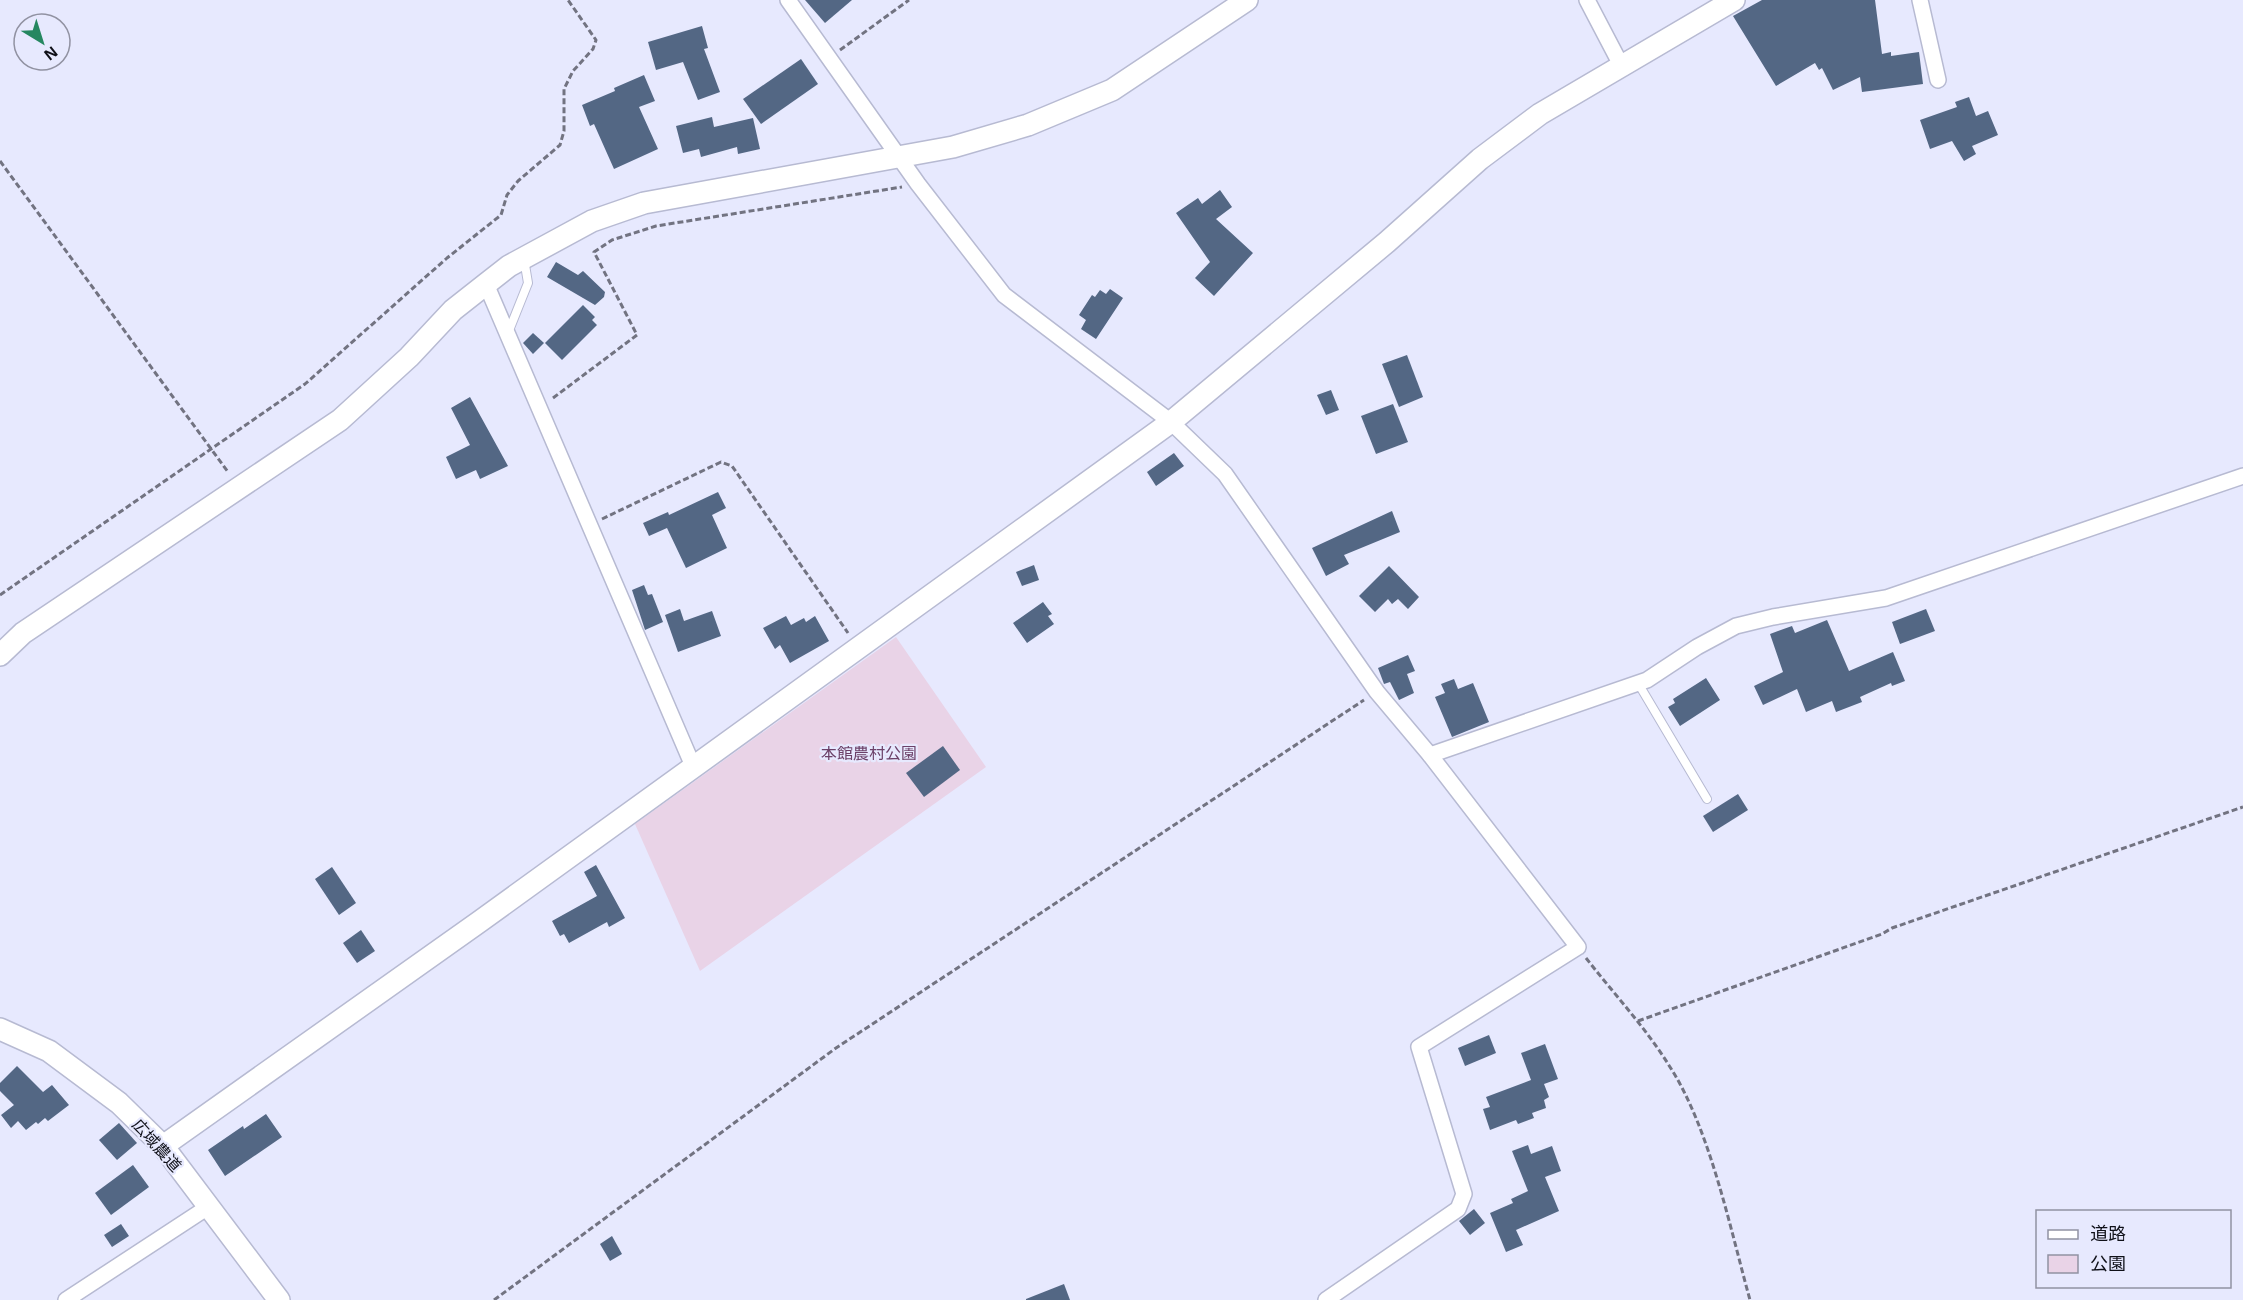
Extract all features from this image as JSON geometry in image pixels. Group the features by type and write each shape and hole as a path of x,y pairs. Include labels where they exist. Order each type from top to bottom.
{"street":[{"path":"788,0 918,183 1004,295 1171,422 1225,474 1377,692 1430,755 1578,947 1419,1047 1464,1194 1458,1209 1326,1300"},
{"path":"0,655 23,633 340,420 409,357 453,310 486,284 523,258 592,221 644,203 953,147 1028,124 1112,90 1247,0"},
{"path":"1587,0 1621,65"},
{"path":"163,1146 479,922 1171,422 1387,242 1480,159 1540,114 1734,0"},
{"path":"1920,0 1938,80"},
{"path":"486,284 693,766"},
{"path":"1430,755 1638,683 1736,626 1773,617 1886,598 2243,476"},
{"name":"広域農道","path":"0,1029 49,1051 119,1103 163,1146 279,1300"},
{"path":"66,1300 208,1207"}],"lane":[{"path":"508,334 528,283 523,258"},
{"path":"1638,683 1707,799"}],"path":[{"path":"0,595 305,384 447,258 501,215 507,195 518,181 560,145 564,131 564,89 573,71 593,49 596,40 568,0"},
{"path":"829,58 909,0"},
{"path":"0,162 239,488"},
{"path":"539,408 638,335 594,252 612,240 656,226 918,183"},
{"path":"590,525 721,462 732,466 857,647"},
{"path":"494,1300 836,1048 1377,692"},
{"path":"1638,1021 1882,934 1892,928 2243,807"},
{"path":"1578,947 1638,1021 1671,1068 1687,1101 1714,1169 1749,1300"}],"green space":[{"name":"本館農村公園","path":"896,637 986,767 700,971 635,824"}],"building":[{"path":"805,0 852,0 825,23"},
{"path":"1762,0 1875,0 1882,54 1891,52 1891,56 1919,52 1923,84 1862,92 1860,77 1833,90 1822,68 1819,70 1815,63 1776,86 1733,16"},
{"path":"702,26 708,48 704,49 720,92 698,100 683,62 656,70 648,42"},
{"path":"801,59 818,84 761,124 743,99"},
{"path":"644,75 655,101 639,107 658,149 614,169 594,124 590,126 582,105"},
{"path":"1969,97 1976,116 1988,111 1998,135 1972,146 1976,154 1964,161 1952,141 1930,149 1920,120 1957,107 1955,102"},
{"path":"712,117 714,127 753,118 760,149 738,154 737,147 701,157 699,149 683,153 676,126"},
{"path":"1220,190 1232,207 1216,219 1253,253 1214,296 1195,278 1210,262 1176,213 1198,198 1202,204"},
{"path":"556,262 578,275 583,271 605,292 604,297 595,305 547,277"},
{"path":"1110,289 1123,298 1096,339 1081,329 1086,320 1079,315 1092,295 1095,297 1100,290 1106,294"},
{"path":"583,305 595,317 592,320 597,325 562,360 545,343"},
{"path":"533,333 544,343 533,354 523,343"},
{"path":"1407,355 1423,397 1399,407 1382,364"},
{"path":"1331,390 1339,410 1326,415 1317,395"},
{"path":"470,397 508,466 480,479 476,470 456,479 446,457 470,445 451,408"},
{"path":"1393,404 1408,442 1376,454 1361,416"},
{"path":"1174,453 1184,466 1156,486 1147,472"},
{"path":"718,492 726,508 712,515 727,548 686,568 667,528 649,536 643,523 668,512 669,515"},
{"path":"1392,511 1400,532 1344,555 1349,564 1326,576 1312,548"},
{"path":"1034,565 1039,580 1022,586 1016,572"},
{"path":"1389,566 1419,597 1408,609 1398,599 1392,604 1388,599 1375,612 1359,596"},
{"path":"644,585 648,595 652,594 663,622 645,630 632,590"},
{"path":"1043,602 1052,614 1048,616 1054,624 1027,643 1013,623"},
{"path":"680,609 684,621 712,611 721,636 678,652 665,615"},
{"path":"1926,609 1935,631 1900,644 1892,622"},
{"path":"786,616 791,625 804,618 806,622 815,616 829,641 790,663 780,645 775,649 763,628"},
{"path":"1827,620 1849,671 1893,652 1905,681 1892,686 1891,683 1860,697 1862,702 1836,712 1832,701 1806,712 1797,689 1763,705 1754,686 1783,672 1770,634 1792,626 1795,633"},
{"path":"1408,655 1415,671 1407,674 1414,693 1399,700 1390,682 1384,684 1378,668"},
{"path":"1706,678 1720,700 1680,726 1668,707 1675,703 1673,699"},
{"path":"1454,679 1458,689 1473,683 1489,722 1452,737 1435,697 1445,693 1441,684"},
{"path":"943,746 960,770 924,797 906,773"},
{"path":"1738,794 1748,810 1713,832 1703,816"},
{"path":"596,865 625,918 609,927 607,922 569,943 564,934 560,936 552,921 597,896 584,872"},
{"path":"332,867 356,903 339,915 315,879"},
{"path":"361,930 375,951 357,963 343,943"},
{"path":"1489,1035 1496,1053 1465,1066 1458,1048"},
{"path":"1545,1044 1558,1079 1544,1084 1549,1097 1544,1100 1546,1108 1532,1113 1534,1118 1518,1124 1516,1120 1490,1130 1483,1109 1490,1107 1486,1097 1531,1080 1521,1053"},
{"path":"17,1066 43,1092 52,1085 69,1105 48,1121 45,1118 26,1130 18,1121 11,1128 1,1115 14,1105 0,1091 0,1083"},
{"path":"266,1114 282,1137 225,1176 208,1150 243,1126 244,1129"},
{"path":"119,1123 137,1143 117,1160 99,1140"},
{"path":"1528,1145 1531,1154 1552,1146 1561,1171 1545,1177 1559,1211 1516,1230 1523,1245 1506,1252 1490,1213 1513,1203 1511,1199 1528,1191 1512,1151"},
{"path":"133,1165 149,1187 111,1215 95,1193"},
{"path":"1474,1209 1485,1223 1470,1235 1459,1221"},
{"path":"121,1224 129,1236 112,1247 104,1235"},
{"path":"612,1236 622,1254 610,1261 600,1244"},
{"path":"1064,1284 1070,1300 1026,1300 1026,1299"}]}
